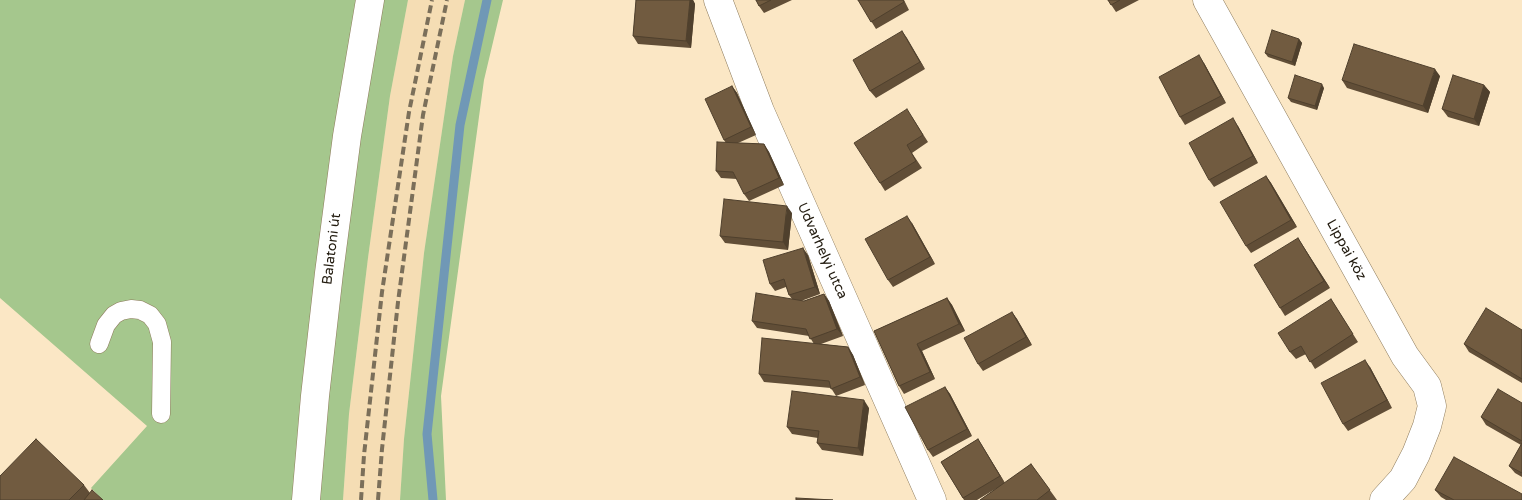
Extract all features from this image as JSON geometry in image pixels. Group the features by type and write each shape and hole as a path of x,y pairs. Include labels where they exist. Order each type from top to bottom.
{"street":[{"name":"Balatoni út","path":"306,500 315,396 329,273 348,136 370,0"},
{"name":"Udvarhelyi utca","path":"718,0 760,111 932,500"},
{"name":"Lippai köz","path":"1206,0 1405,356 1427,386 1432,406 1427,426 1416,454 1402,479 1384,500"}],"lane":[{"path":"99,344 106,326 114,315 121,311 130,309 140,310 150,315 157,324 162,342 162,414"}],"shaded area":[{"path":"408,0 465,0 453,56 424,253 404,439 400,500 343,500 349,414 368,258 390,96"}],"green space":[{"path":"0,0 408,0 390,96 368,258 349,414 343,500 103,500 91,488 147,426 0,298"},
{"path":"465,0 503,0 484,80 441,396 446,500 400,500 404,439 424,253 453,56"}],"building":[{"path":"636,0 690,0 686,41 633,36"},
{"path":"756,0 771,0 759,6"},
{"path":"858,0 903,0 904,2 871,22"},
{"path":"1108,0 1120,0 1111,5"},
{"path":"1272,30 1299,39 1292,62 1265,53"},
{"path":"902,31 920,62 870,91 853,60"},
{"path":"1354,44 1435,69 1423,106 1342,80"},
{"path":"1199,55 1221,96 1180,117 1159,77"},
{"path":"1295,75 1322,84 1315,106 1288,98"},
{"path":"1453,75 1484,85 1474,119 1442,109"},
{"path":"732,86 751,127 724,140 705,99"},
{"path":"907,109 923,135 907,145 916,161 880,183 854,143"},
{"path":"1233,118 1253,156 1209,180 1189,143"},
{"path":"717,142 764,144 779,178 744,194 733,172 716,171"},
{"path":"1266,176 1291,220 1246,246 1220,202"},
{"path":"724,199 787,206 783,242 720,236"},
{"path":"907,216 930,257 888,280 865,239"},
{"path":"1298,238 1324,281 1280,308 1254,265"},
{"path":"803,248 815,287 789,295 784,279 770,284 763,260"},
{"path":"756,293 804,301 824,294 837,329 810,339 806,329 752,321"},
{"path":"947,298 959,324 917,344 930,372 899,386 874,331"},
{"path":"1331,299 1353,334 1310,362 1301,346 1290,352 1278,333"},
{"path":"1486,308 1522,330 1522,379 1464,344"},
{"path":"1012,312 1026,337 978,364 964,338"},
{"path":"762,338 848,347 860,377 831,389 829,381 759,374"},
{"path":"1365,360 1387,400 1343,424 1321,383"},
{"path":"945,387 967,429 928,450 905,407"},
{"path":"1498,389 1522,403 1522,441 1481,417"},
{"path":"792,391 864,400 858,448 817,443 819,431 787,427"},
{"path":"36,439 84,485 69,500 0,500 0,476"},
{"path":"978,439 1000,476 963,498 941,462"},
{"path":"1522,443 1522,473 1509,466"},
{"path":"1454,457 1522,494 1522,500 1454,500 1435,490"},
{"path":"1031,464 1050,490 1037,500 980,500"},
{"path":"92,490 103,500 84,500"},
{"path":"796,498 833,500 796,500"}],"waterway":[{"path":"433,500 427,434 460,125 487,0"}],"railway":[{"path":"361,500 364,455 382,292 409,112 432,0"},
{"path":"378,500 398,302 423,115 447,0"}]}
